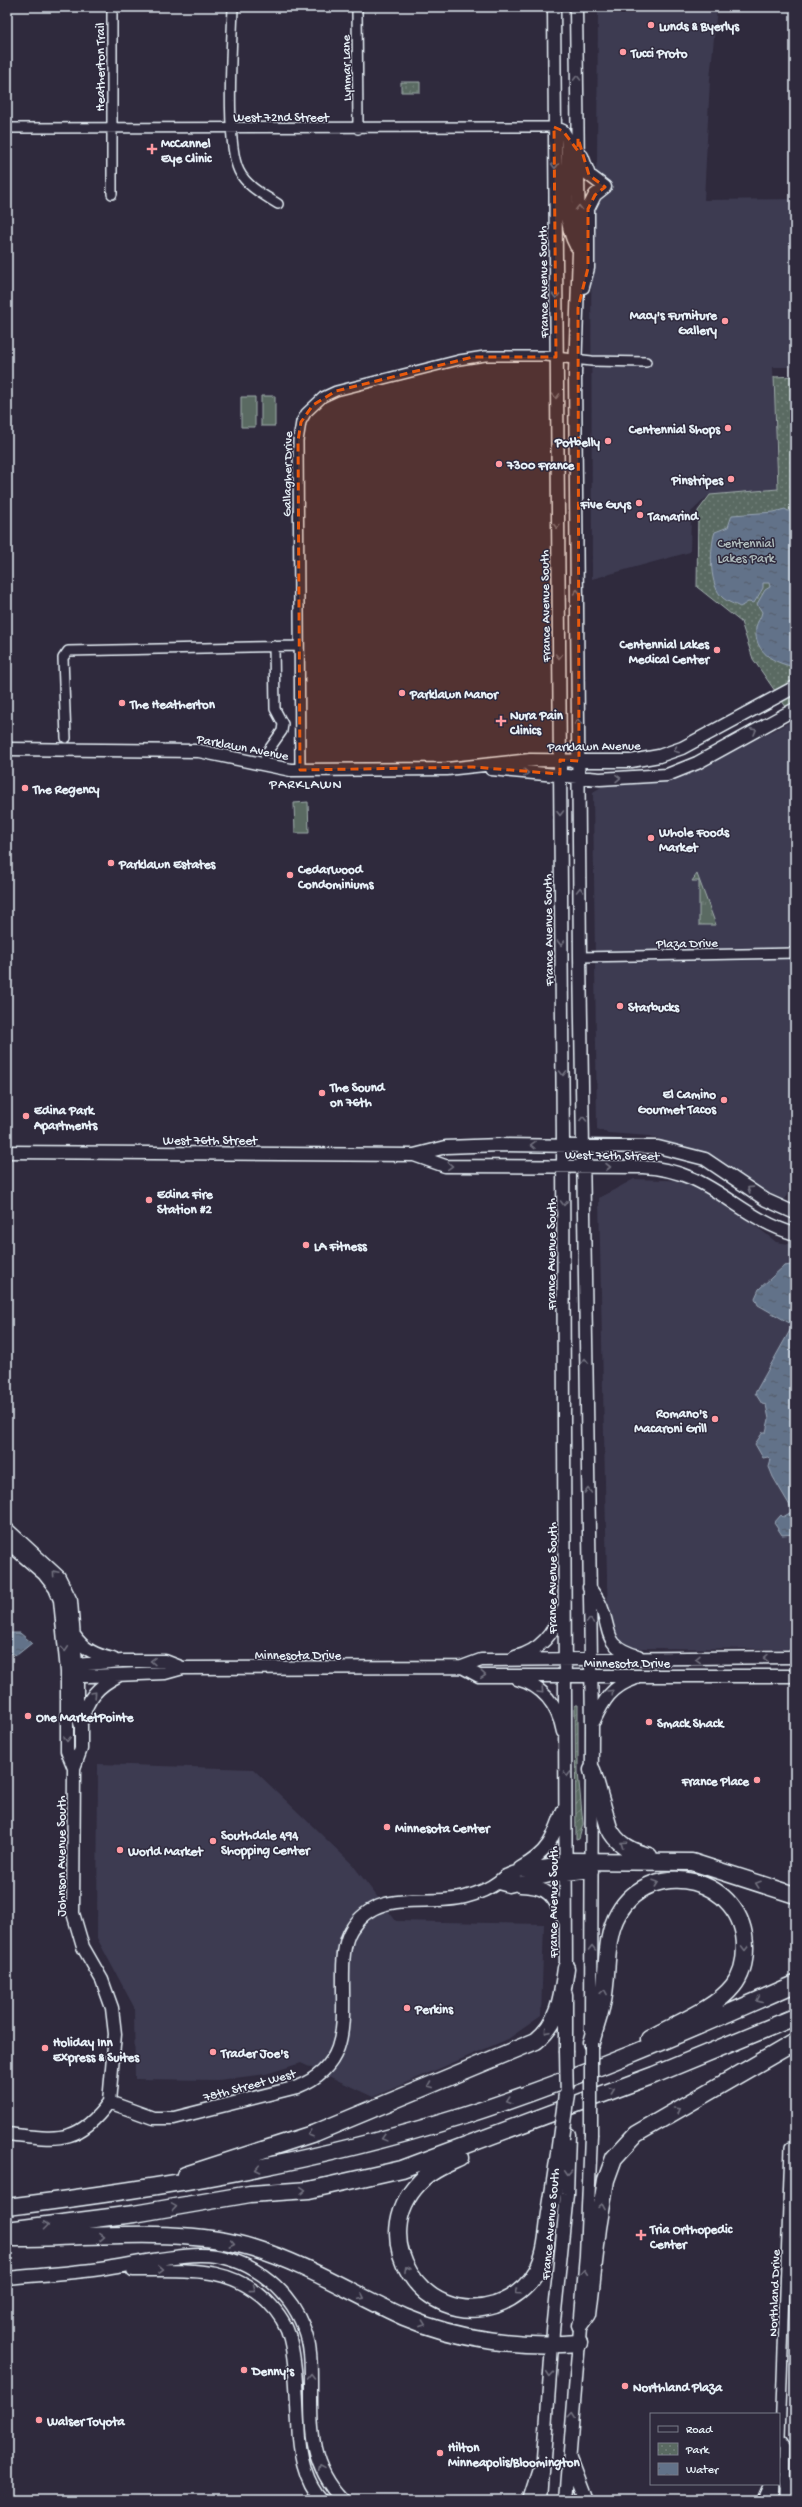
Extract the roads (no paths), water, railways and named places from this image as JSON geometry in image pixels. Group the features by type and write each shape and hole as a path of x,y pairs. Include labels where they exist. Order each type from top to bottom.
{"highway":[{"path":"592,1770 609,1828 617,1840 624,1846 642,1854 672,1861"},
{"path":"566,1867 672,1861 692,1862 712,1867 757,1884 795,1895"},
{"path":"529,2093 643,2042 709,2007 722,1998 739,1978 745,1953 744,1928 737,1911 729,1902 703,1884 686,1880 666,1880 639,1891 624,1905 612,1925 604,1995 591,2043"},
{"path":"140,2191 315,2133 536,2041 552,2025 557,2014 561,2002 566,1968"},
{"path":"7,2207 140,2191 241,2172 333,2152 455,2118 529,2093 657,2045 795,1984"},
{"path":"7,2230 134,2214 250,2194 309,2190 402,2169 654,2074 795,2017"},
{"path":"580,2325 588,2314 598,2228 606,2180 614,2158 620,2149 636,2134 795,2042"},
{"path":"558,2110 522,2134 441,2166 418,2184 406,2201 401,2216 399,2239 402,2261 407,2271 421,2288 442,2303 475,2309 503,2302 530,2282 539,2267 546,2247 565,2136 567,2094"},
{"path":"7,2238 161,2236 232,2242 290,2261 423,2324 478,2338 552,2345 579,2343"}],"street":[{"name":"Heatherton Trail","path":"112,7 112,194"},
{"path":"232,7 232,128 234,158 239,172 247,183 278,204"},
{"name":"Lynmar Lane","path":"357,7 358,129"},
{"name":"France Avenue South","path":"554,7 564,1167 567,2094"},
{"path":"566,2500 589,2202 591,2135 592,1724 590,1676 580,957 575,359 579,251 576,7"},
{"name":"West 72nd Street","path":"7,128 554,128"},
{"path":"554,128 563,131 567,138 568,213 572,238 579,251"},
{"path":"578,138 589,175 605,187 595,195 588,209 588,268 578,308"},
{"name":"Gallagher Drive","path":"300,770 298,441 302,422 313,405 336,391 473,357 556,357 646,362"},
{"path":"265,755 282,730 283,724 275,709 274,646"},
{"path":"66,738 63,658 68,651 299,646"},
{"name":"Parklawn Avenue","path":"7,749 199,751 267,766 300,770 474,767 530,760 631,761 670,753 712,733 795,687"},
{"name":"Parklawn Avenue","path":"474,767 523,774 560,774 636,778 666,775 697,763 791,711"},
{"name":"Plaza Drive","path":"580,957 795,953"},
{"name":"West 76th Street","path":"7,1152 414,1154 446,1147 563,1145 658,1147 696,1155 789,1210"},
{"name":"West 76th Street","path":"414,1154 445,1166 653,1167 683,1173 710,1186 776,1227 795,1234"},
{"path":"7,1529 59,1577 70,1601 74,1635 73,1671"},
{"path":"7,1542 44,1574 58,1594 63,1611 73,1671"},
{"path":"589,1587 601,1605 609,1639 616,1647 626,1653 649,1659"},
{"path":"503,1660 522,1655 542,1645 556,1626 566,1605"},
{"path":"74,1635 86,1648 97,1655 122,1661"},
{"name":"Minnesota Drive","path":"73,1671 123,1674 165,1673 183,1668 462,1667 481,1660 795,1657"},
{"name":"Minnesota Drive","path":"73,1671 122,1661 165,1661 183,1668"},
{"name":"Minnesota Drive","path":"462,1667 478,1676 795,1676"},
{"name":"Johnson Avenue South","path":"73,1671 77,1713 81,1726 81,1749 74,1768 73,1913 83,1947 102,1980 112,2008 115,2034 109,2102"},
{"name":"Johnson Avenue South","path":"73,1671 67,1751 74,1768"},
{"path":"81,1726 90,1697 107,1682 123,1674"},
{"path":"506,1676 539,1688 561,1723 566,1747"},
{"path":"592,1724 606,1697 620,1683 643,1676"},
{"path":"504,1881 532,1861 548,1847 566,1802"},
{"name":"78th Street West","path":"109,2102 153,2118 174,2118 297,2087 310,2082 331,2064 340,2042 343,1959 350,1930 359,1919 378,1906 389,1902 455,1900 480,1892 504,1881 566,1867"},
{"path":"504,1881 538,1888 552,1896 566,1925"},
{"path":"7,2134 51,2138 72,2135 84,2130 98,2117 109,2102"},
{"name":"France Avenue South","path":"541,2500 552,2345 566,2194 565,2136"},
{"name":"Northland Drive","path":"780,2466 785,2445 780,2439 790,2147"},
{"path":"7,2278 94,2270 201,2255 220,2257 255,2270 272,2282 286,2296 305,2329 309,2347 311,2415 314,2453 332,2488 343,2500"},
{"path":"94,2270 213,2272 237,2279 255,2289 271,2304 282,2320 290,2337 295,2371 301,2456 307,2474 322,2500"},
{"path":"297,2416 311,2415"},
{"path":"529,2500 544,2452"},
{"path":"569,2454 586,2500"},
{"path":"763,2500 774,2485"},
{"name":"Northland Drive","path":"772,2500 776,2485"},
{"name":"Northland Drive","path":"777,2485 784,2500"},
{"path":"778,2485 791,2500"}],"water":[{"path":"785,509 788,511 795,510 795,677 791,666 785,665 767,655 758,644 756,627 762,612 757,604 765,590 770,587 769,583 763,583 763,588 754,603 748,602 740,607 729,602 718,593 713,577 711,559 715,532 728,527 732,515 774,512"},
{"path":"795,1244 795,1534 782,1535 774,1523 781,1515 783,1517 793,1511 773,1477 769,1467 771,1460 768,1457 763,1458 755,1444 763,1432 766,1432 769,1419 766,1405 762,1404 755,1393 793,1325 758,1305 755,1298 759,1289 784,1266 791,1265"},
{"path":"7,1633 20,1633 32,1643 17,1655 7,1652"}],"place":[{"name":"Lunds & Byerlys","path":"651,25"},
{"name":"Tucci Proto","path":"623,52"},
{"name":"McCannel Eye Clinic","path":"152,149"},
{"name":"Macy's Furniture Gallery","path":"725,321"},
{"name":"Centennial Shops","path":"728,428"},
{"name":"Potbelly","path":"608,441"},
{"name":"7300 France","path":"499,464"},
{"name":"Pinstripes","path":"731,479"},
{"name":"Five Guys","path":"639,503"},
{"name":"Tamarind","path":"640,515"},
{"name":"Centennial Lakes Medical Center","path":"717,650"},
{"name":"Parklawn Manor","path":"402,693"},
{"name":"The Heatherton","path":"122,703"},
{"name":"Nura Pain Clinics","path":"501,721"},
{"name":"The Regency","path":"25,788"},
{"name":"Whole Foods Market","path":"651,838"},
{"name":"Parklawn Estates","path":"111,863"},
{"name":"Cedarwood Condominiums","path":"290,875"},
{"name":"Starbucks","path":"620,1006"},
{"name":"The Sound on 76th","path":"322,1093"},
{"name":"El Camino Gourmet Tacos","path":"724,1100"},
{"name":"Edina Park Apartments","path":"26,1116"},
{"name":"Edina Fire Station #2","path":"149,1200"},
{"name":"LA Fitness","path":"306,1245"},
{"name":"Romano's Macaroni Grill","path":"715,1419"},
{"name":"One MarketPointe","path":"28,1716"},
{"name":"Smack Shack","path":"649,1722"},
{"name":"France Place","path":"757,1780"},
{"name":"Minnesota Center","path":"387,1827"},
{"name":"Southdale 494 Shopping Center","path":"213,1841"},
{"name":"World Market","path":"120,1850"},
{"name":"Perkins","path":"407,2008"},
{"name":"Holiday Inn Express & Suites","path":"45,2048"},
{"name":"Trader Joe's","path":"213,2052"},
{"name":"Tria Orthopedic Center","path":"641,2235"},
{"name":"Denny's","path":"244,2370"},
{"name":"Northland Plaza","path":"625,2386"},
{"name":"Walser Toyota","path":"39,2420"},
{"name":"Hilton Minneapolis/Bloomington","path":"440,2453"}],"district":[{"name":"PARKLAWN","path":"306,783"}],"park label":[{"name":"Centennial Lakes Park","path":"746,550"}]}
